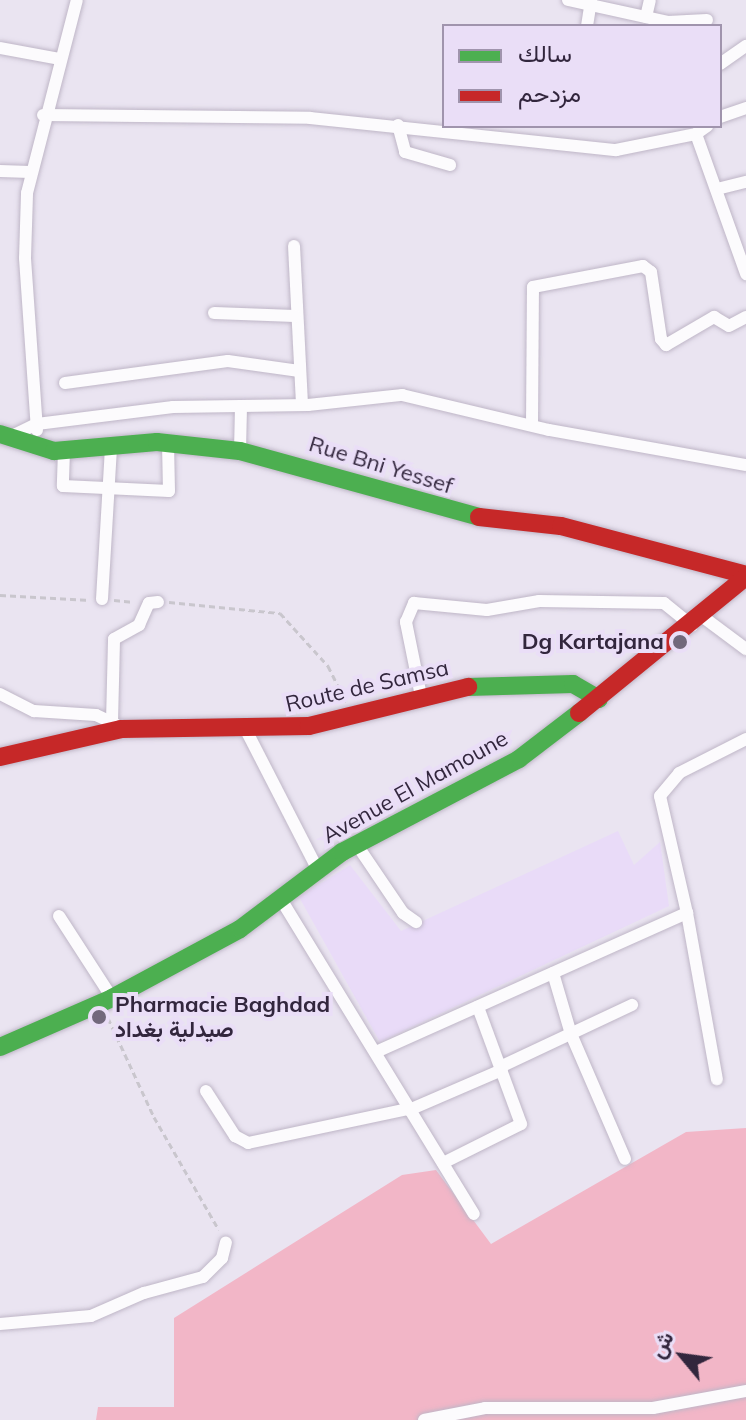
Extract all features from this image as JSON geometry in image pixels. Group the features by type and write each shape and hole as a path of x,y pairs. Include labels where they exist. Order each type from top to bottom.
{"street":[{"path":"39,449 25,258 30,172 43,115 77,0"},
{"path":"568,0 591,2 646,17 707,20"},
{"path":"646,17 650,0"},
{"path":"587,24 591,2"},
{"path":"722,63 746,46"},
{"path":"0,48 60,59"},
{"path":"722,116 746,108"},
{"path":"43,115 157,114 398,125 616,150 702,130 717,189 741,248 746,274"},
{"path":"398,125 405,152 450,165"},
{"path":"0,171 30,172"},
{"path":"717,189 746,182"},
{"path":"294,246 295,316 302,405"},
{"path":"532,425 533,287 643,266 651,272 661,339 666,345 714,317 729,326 746,317"},
{"path":"214,313 295,316"},
{"path":"65,383 228,361 299,371"},
{"path":"6,435 37,424 173,407 302,405 402,395 532,425 746,465"},
{"path":"240,451 241,408"},
{"name":"Rue Bni Yessef","path":"6,435 39,449 64,451 168,443 240,451 337,474 466,516 561,526 746,576"},
{"path":"64,451 62,485 169,491 168,443"},
{"path":"102,599 112,487 111,446"},
{"name":"Avenue El Mamoune","path":"0,1047 106,1001 282,901 318,870 357,845 519,759 698,622 746,576"},
{"path":"421,696 406,622 414,603 487,610 539,601 664,603 746,649"},
{"path":"116,726 114,639 139,625 149,603 158,602"},
{"name":"Route de Samsa","path":"0,757 116,726 279,730 350,717 421,696 470,687 573,684 599,699"},
{"path":"0,694 34,711 96,715 116,726"},
{"path":"245,728 318,870"},
{"path":"717,1079 662,790 679,773 746,739"},
{"path":"357,845 403,913 416,922"},
{"path":"282,901 474,1214"},
{"path":"376,1052 687,913"},
{"path":"59,916 106,1001"},
{"path":"553,973 571,1034 625,1159"},
{"path":"206,1091 235,1136 248,1143 409,1109 632,1005"},
{"path":"443,1163 521,1124 478,1007"},
{"path":"0,1324 91,1316 144,1293 203,1277 218,1265 226,1242"},
{"path":"424,1420 485,1408 653,1408 746,1391"}],"path":[{"path":"305,646 336,678 350,717"},
{"path":"106,1001 154,1117 226,1242"}],"shaded area":[{"path":"618,831 634,865 660,842 669,906 380,1042 299,897 350,865 401,931"},
{"path":"746,1128 746,1420 96,1420 98,1407 174,1407 174,1318 402,1175 436,1170 491,1244 686,1132"}],"traffic: fast":[{"path":"0,434 54,451 157,442 240,451 479,517"},
{"path":"468,687 573,684 599,699"},
{"path":"0,1047 112,998 240,929 342,852 519,759 579,713"}],"traffic: jam":[{"path":"479,517 561,526 746,575"},
{"path":"579,713 746,577"},
{"path":"0,757 121,729 309,726 468,687"}],"place":[{"name":"Dg Kartajana","path":"680,642"},
{"name":"Pharmacie Baghdad صيدلية بغداد","path":"99,1017"}]}
